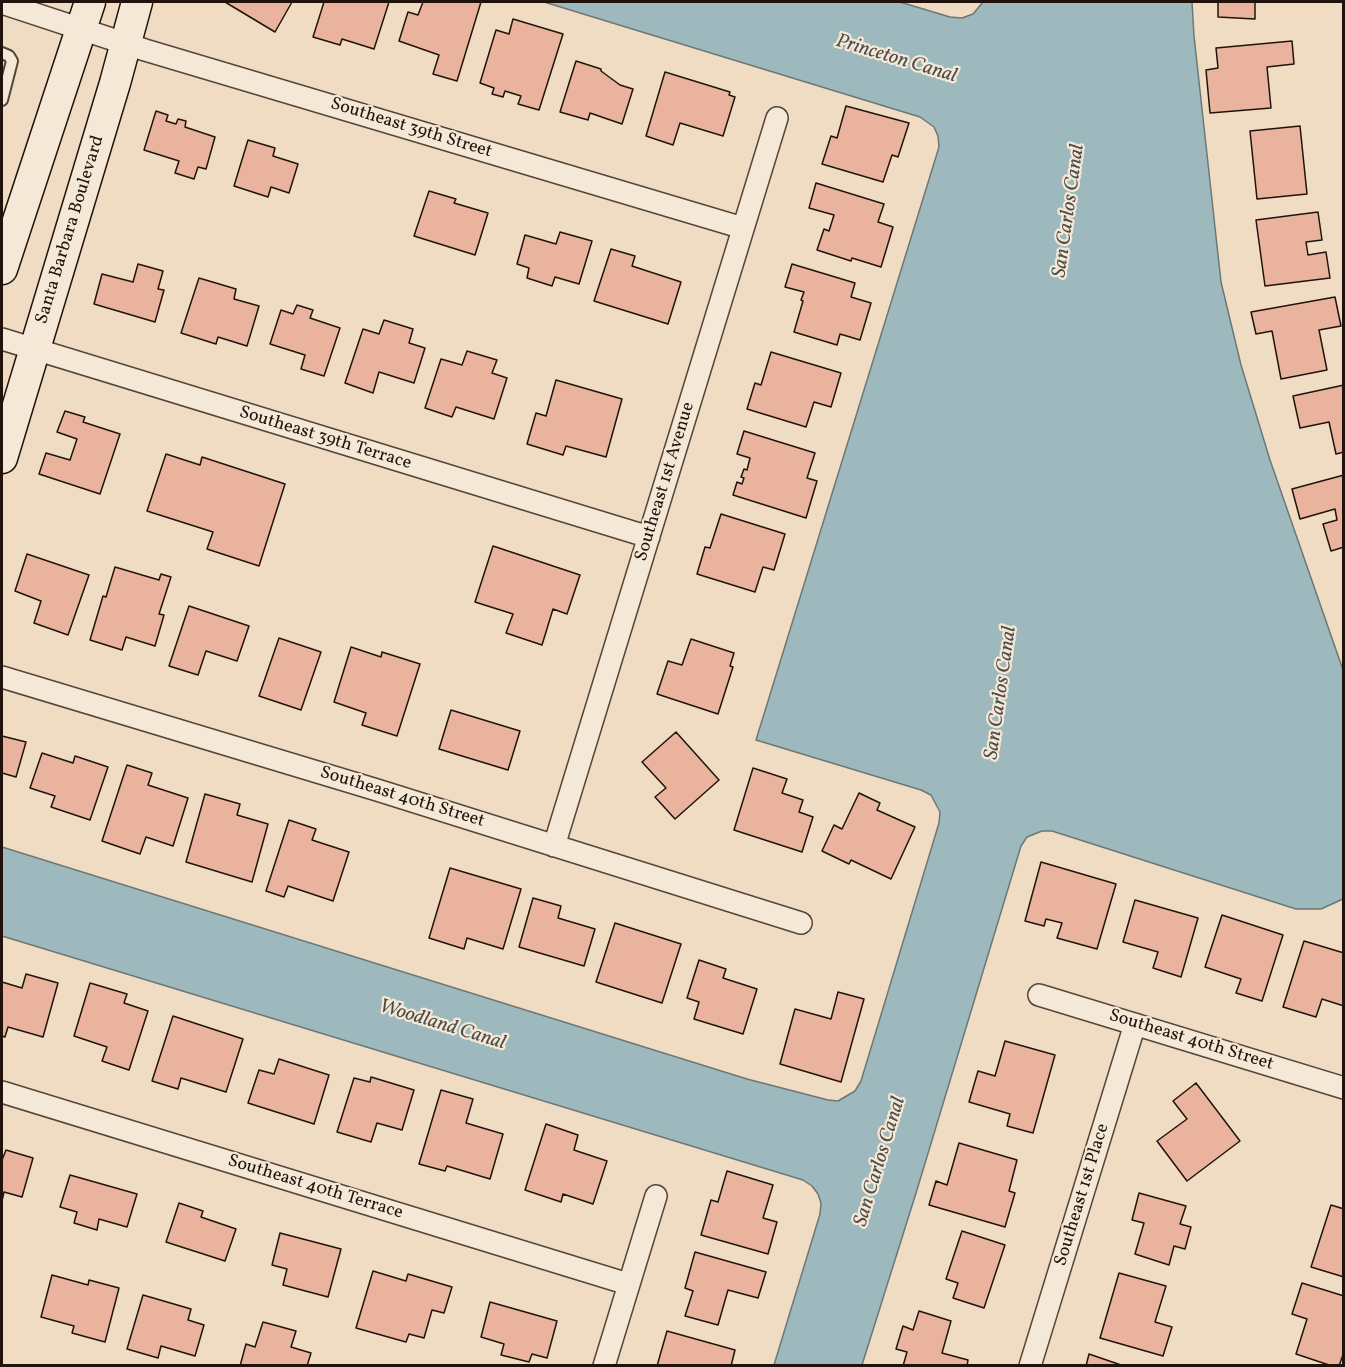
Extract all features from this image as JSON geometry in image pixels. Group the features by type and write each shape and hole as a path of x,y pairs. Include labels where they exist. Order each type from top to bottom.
{"main road":[{"name":"Santa Barbara Boulevard","path":"2,458 137,2"},
{"path":"2,269 85,14"}],"street":[{"name":"Southeast 39th Street","path":"2,3 85,14 126,44 742,228"},
{"name":"Southeast 1st Avenue","path":"554,846 777,118"},
{"name":"Southeast 39th Terrace","path":"2,339 649,537"},
{"name":"Southeast 40th Street","path":"2,677 801,923"},
{"name":"Southeast 40th Street","path":"1039,995 1344,1088"},
{"name":"Southeast 1st Place","path":"1030,1365 1135,1024"},
{"name":"Southeast 40th Terrace","path":"2,1092 628,1284"},
{"path":"603,1365 656,1196"}],"lane":[{"path":"2,53 9,56 12,61 2,100"}],"water":[{"path":"544,2 900,2 950,17 962,18 973,14 983,2 1192,2 1221,282 1241,365 1270,460 1343,670 1343,899 1321,909 1296,909 1052,831 1042,831 1027,837 1021,846 862,1365 774,1365 820,1214 821,1203 818,1194 803,1180 2,936 2,847 747,1079 838,1101 855,1091 861,1081 939,823 940,812 931,795 921,790 756,740 939,147 938,136 934,127 920,117"}],"building":[{"path":"225,2 292,2 275,32"},
{"path":"324,2 389,2 374,49 342,39 340,45 313,37"},
{"path":"423,2 481,2 457,81 433,74 439,55 399,41 408,12 418,15"},
{"path":"1218,2 1255,2 1255,19 1218,17"},
{"path":"513,19 563,34 539,110 518,104 521,96 505,91 503,97 492,94 494,88 480,83 496,30 509,34"},
{"path":"1292,41 1294,64 1267,67 1271,108 1210,113 1206,70 1218,68 1216,48"},
{"path":"576,61 601,69 620,85 633,89 622,124 590,113 588,120 560,112"},
{"path":"665,72 730,92 729,95 735,97 723,136 680,123 673,145 646,136"},
{"path":"846,106 909,123 898,157 892,155 883,182 822,164 831,136 837,138"},
{"path":"156,111 168,115 166,121 176,124 178,119 186,121 185,127 215,137 206,169 198,167 194,179 175,173 179,161 144,150"},
{"path":"1300,126 1307,194 1257,199 1250,131"},
{"path":"248,140 275,148 273,156 298,164 289,193 271,187 268,197 234,186"},
{"path":"816,183 884,204 878,222 893,227 881,267 852,258 851,261 817,250 824,229 829,231 834,215 809,208"},
{"path":"429,191 456,199 454,203 488,213 475,255 414,236"},
{"path":"1318,212 1322,240 1306,242 1308,255 1326,252 1330,278 1265,286 1256,220"},
{"path":"560,232 592,241 579,284 555,277 552,286 527,278 529,268 517,264 525,235 556,244"},
{"path":"611,249 635,256 632,266 681,282 668,324 594,301"},
{"path":"138,264 163,271 158,289 164,290 155,322 94,304 102,274 133,282"},
{"path":"792,264 855,283 851,297 871,303 860,340 840,334 837,345 794,332 804,292 785,287"},
{"path":"199,278 236,289 234,299 259,306 247,346 218,337 216,344 181,333"},
{"path":"1335,297 1341,326 1319,330 1327,370 1281,379 1272,331 1256,334 1251,312"},
{"path":"297,305 313,310 310,318 340,328 324,376 301,369 305,355 270,344 281,310 293,314"},
{"path":"384,320 413,329 409,343 425,348 414,383 379,372 373,393 345,383 363,329 379,334"},
{"path":"467,351 497,360 492,373 507,378 494,419 456,407 452,417 425,408 441,359 462,365"},
{"path":"771,352 841,373 831,407 814,402 806,427 747,409 755,383 761,385"},
{"path":"556,380 622,399 606,457 566,446 563,455 527,444 536,413 546,416"},
{"path":"1344,385 1344,452 1336,454 1329,422 1300,428 1293,396"},
{"path":"65,411 85,417 83,422 120,434 100,494 39,474 46,453 70,460 77,439 57,432"},
{"path":"744,431 815,453 807,478 817,481 806,518 733,495 737,482 742,484 744,478 741,477 744,469 747,470 750,458 737,454"},
{"path":"166,454 200,465 202,457 285,484 259,566 207,549 213,532 147,511"},
{"path":"1344,475 1344,547 1331,551 1323,524 1337,520 1335,509 1300,519 1292,489"},
{"path":"721,514 785,534 774,570 763,567 755,592 697,574 705,547 710,548"},
{"path":"493,546 580,575 567,614 553,609 542,645 506,633 513,614 475,602"},
{"path":"27,554 89,575 68,635 34,623 41,601 15,591"},
{"path":"115,567 159,580 161,574 171,577 159,614 164,615 155,646 126,637 122,650 90,640 103,596 106,597"},
{"path":"189,606 249,626 237,661 206,651 198,675 169,666"},
{"path":"279,638 321,652 301,710 259,696"},
{"path":"691,639 734,653 730,666 733,667 718,714 657,694 668,661 682,665"},
{"path":"351,647 381,657 382,652 420,664 397,736 362,725 366,713 334,702"},
{"path":"451,710 520,731 508,770 439,749"},
{"path":"676,732 719,780 675,819 655,797 666,788 642,762"},
{"path":"2,736 26,742 16,777 2,773"},
{"path":"42,753 73,763 75,756 108,767 90,820 51,807 55,796 30,788"},
{"path":"127,765 152,773 148,785 188,798 173,846 146,837 140,854 102,841"},
{"path":"753,768 787,779 782,793 803,800 799,812 813,817 802,852 734,830"},
{"path":"859,793 880,803 877,810 915,827 891,879 851,860 849,864 822,851 834,825 842,829"},
{"path":"205,794 240,804 237,815 268,824 252,882 186,862"},
{"path":"289,820 316,829 312,840 349,852 333,901 288,886 284,897 266,891"},
{"path":"1041,862 1116,884 1097,949 1057,938 1062,923 1046,919 1044,926 1025,921"},
{"path":"450,868 521,889 503,949 467,938 464,949 429,938"},
{"path":"533,898 561,906 558,918 595,929 584,966 519,947"},
{"path":"1135,900 1198,918 1181,977 1153,968 1158,952 1123,942"},
{"path":"1222,915 1283,935 1262,1001 1236,993 1241,979 1205,967"},
{"path":"615,923 681,944 662,1003 596,982"},
{"path":"1304,941 1344,953 1344,1006 1322,999 1316,1017 1283,1007"},
{"path":"699,960 726,969 723,978 757,989 743,1034 694,1019 699,1002 687,998"},
{"path":"26,974 58,983 43,1037 8,1027 5,1037 2,1036 2,982 22,988"},
{"path":"90,983 127,994 124,1003 148,1011 129,1070 102,1061 107,1047 74,1036"},
{"path":"838,992 864,999 841,1082 780,1064 795,1009 831,1019"},
{"path":"173,1016 243,1039 226,1092 181,1078 178,1089 152,1081"},
{"path":"1005,1041 1055,1055 1033,1133 1007,1126 1010,1114 969,1102 978,1071 995,1076"},
{"path":"279,1059 329,1075 314,1124 248,1103 259,1070 274,1074"},
{"path":"371,1077 414,1090 402,1130 377,1123 371,1142 337,1132 354,1078 370,1082"},
{"path":"1196,1083 1240,1141 1187,1181 1157,1141 1187,1119 1173,1101"},
{"path":"441,1090 473,1099 466,1123 503,1134 490,1179 447,1166 445,1171 419,1164"},
{"path":"546,1124 578,1135 574,1150 607,1161 593,1204 563,1194 561,1202 525,1190"},
{"path":"959,1143 1017,1160 1009,1191 1015,1193 1005,1227 929,1205 936,1181 947,1185"},
{"path":"6,1150 33,1158 22,1197 4,1192 2,1201 2,1160"},
{"path":"727,1171 773,1185 763,1218 777,1222 768,1254 701,1235 711,1200 718,1202"},
{"path":"70,1175 137,1194 127,1227 99,1219 97,1230 74,1223 77,1212 60,1207"},
{"path":"1139,1193 1186,1206 1180,1224 1191,1227 1185,1249 1174,1246 1169,1265 1135,1254 1144,1223 1132,1220"},
{"path":"179,1203 203,1211 201,1217 236,1229 225,1261 166,1242"},
{"path":"1331,1205 1344,1209 1344,1277 1311,1267"},
{"path":"962,1231 1005,1245 984,1308 953,1298 958,1283 946,1279"},
{"path":"280,1233 341,1249 328,1297 283,1285 287,1269 272,1265"},
{"path":"695,1252 766,1272 758,1298 728,1290 718,1325 685,1316 693,1291 685,1288"},
{"path":"373,1271 406,1281 408,1274 452,1287 444,1313 432,1310 424,1338 409,1334 406,1342 356,1328"},
{"path":"1119,1273 1166,1286 1155,1322 1172,1327 1163,1356 1100,1338"},
{"path":"52,1275 88,1285 89,1280 119,1288 105,1342 72,1333 74,1326 41,1317"},
{"path":"1302,1283 1344,1296 1344,1352 1339,1366 1332,1366 1296,1354 1307,1319 1292,1314"},
{"path":"143,1295 191,1309 188,1320 204,1325 195,1356 161,1346 158,1358 127,1349"},
{"path":"490,1302 557,1321 547,1358 532,1354 529,1362 501,1355 504,1344 481,1337"},
{"path":"919,1311 951,1321 942,1353 968,1360 967,1366 903,1366 907,1352 896,1349 903,1326 913,1330"},
{"path":"263,1322 296,1331 291,1347 311,1353 307,1366 240,1366 246,1344 255,1347"},
{"path":"667,1331 735,1350 731,1366 657,1366"},
{"path":"1089,1354 1124,1366 1086,1366"}],"water label":[{"name":"Princeton Canal","path":"896,60"},
{"name":"San Carlos Canal","path":"1070,211"},
{"name":"San Carlos Canal","path":"1002,693"},
{"name":"Woodland Canal","path":"442,1026"},
{"name":"San Carlos Canal","path":"881,1162"}]}
